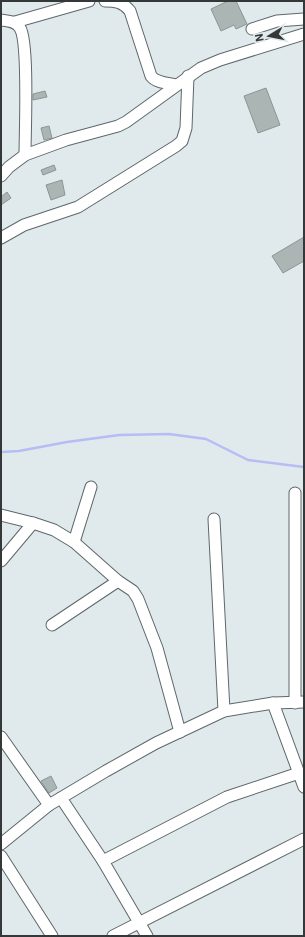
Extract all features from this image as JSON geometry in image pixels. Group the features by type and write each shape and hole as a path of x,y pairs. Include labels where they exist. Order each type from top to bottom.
{"street":[{"path":"1,20 15,22 89,1"},
{"path":"105,1 117,2 127,7 130,11 153,79 176,85"},
{"path":"252,29 277,21 304,19"},
{"path":"15,22 23,33 25,57 25,155"},
{"path":"1,176 9,167 25,155 66,140 118,126 135,117 188,76 201,68 220,60 304,34"},
{"path":"1,238 24,225 78,207 182,141 186,128 188,76"},
{"path":"74,542 92,487"},
{"path":"1,844 49,805 112,768 180,732 224,711 273,703 299,702 295,494"},
{"path":"1,515 54,530 74,542 118,581 133,591 138,599 157,648 180,732"},
{"path":"214,519 224,711"},
{"path":"1,561 33,523"},
{"path":"52,625 118,581"},
{"path":"273,703 304,787"},
{"path":"1,736 49,805"},
{"path":"103,861 227,797 299,773"},
{"path":"61,798 103,861 147,936"},
{"path":"113,936 304,839"},
{"path":"1,856 52,936"}],"building":[{"path":"228,1 236,1 247,24 236,29 234,25 221,31 211,9"},
{"path":"266,88 280,125 258,133 244,96"},
{"path":"45,91 47,97 33,100 33,94"},
{"path":"49,126 52,138 44,140 41,128"},
{"path":"54,165 56,170 43,175 41,170"},
{"path":"62,180 65,195 51,200 46,185"},
{"path":"7,192 11,198 1,205 1,197"},
{"path":"304,237 304,261 283,273 272,256"},
{"path":"51,776 57,788 49,793 41,781"}],"waterway":[{"path":"1,452 19,451 67,442 119,435 169,434 206,439 248,460 304,467"}]}
